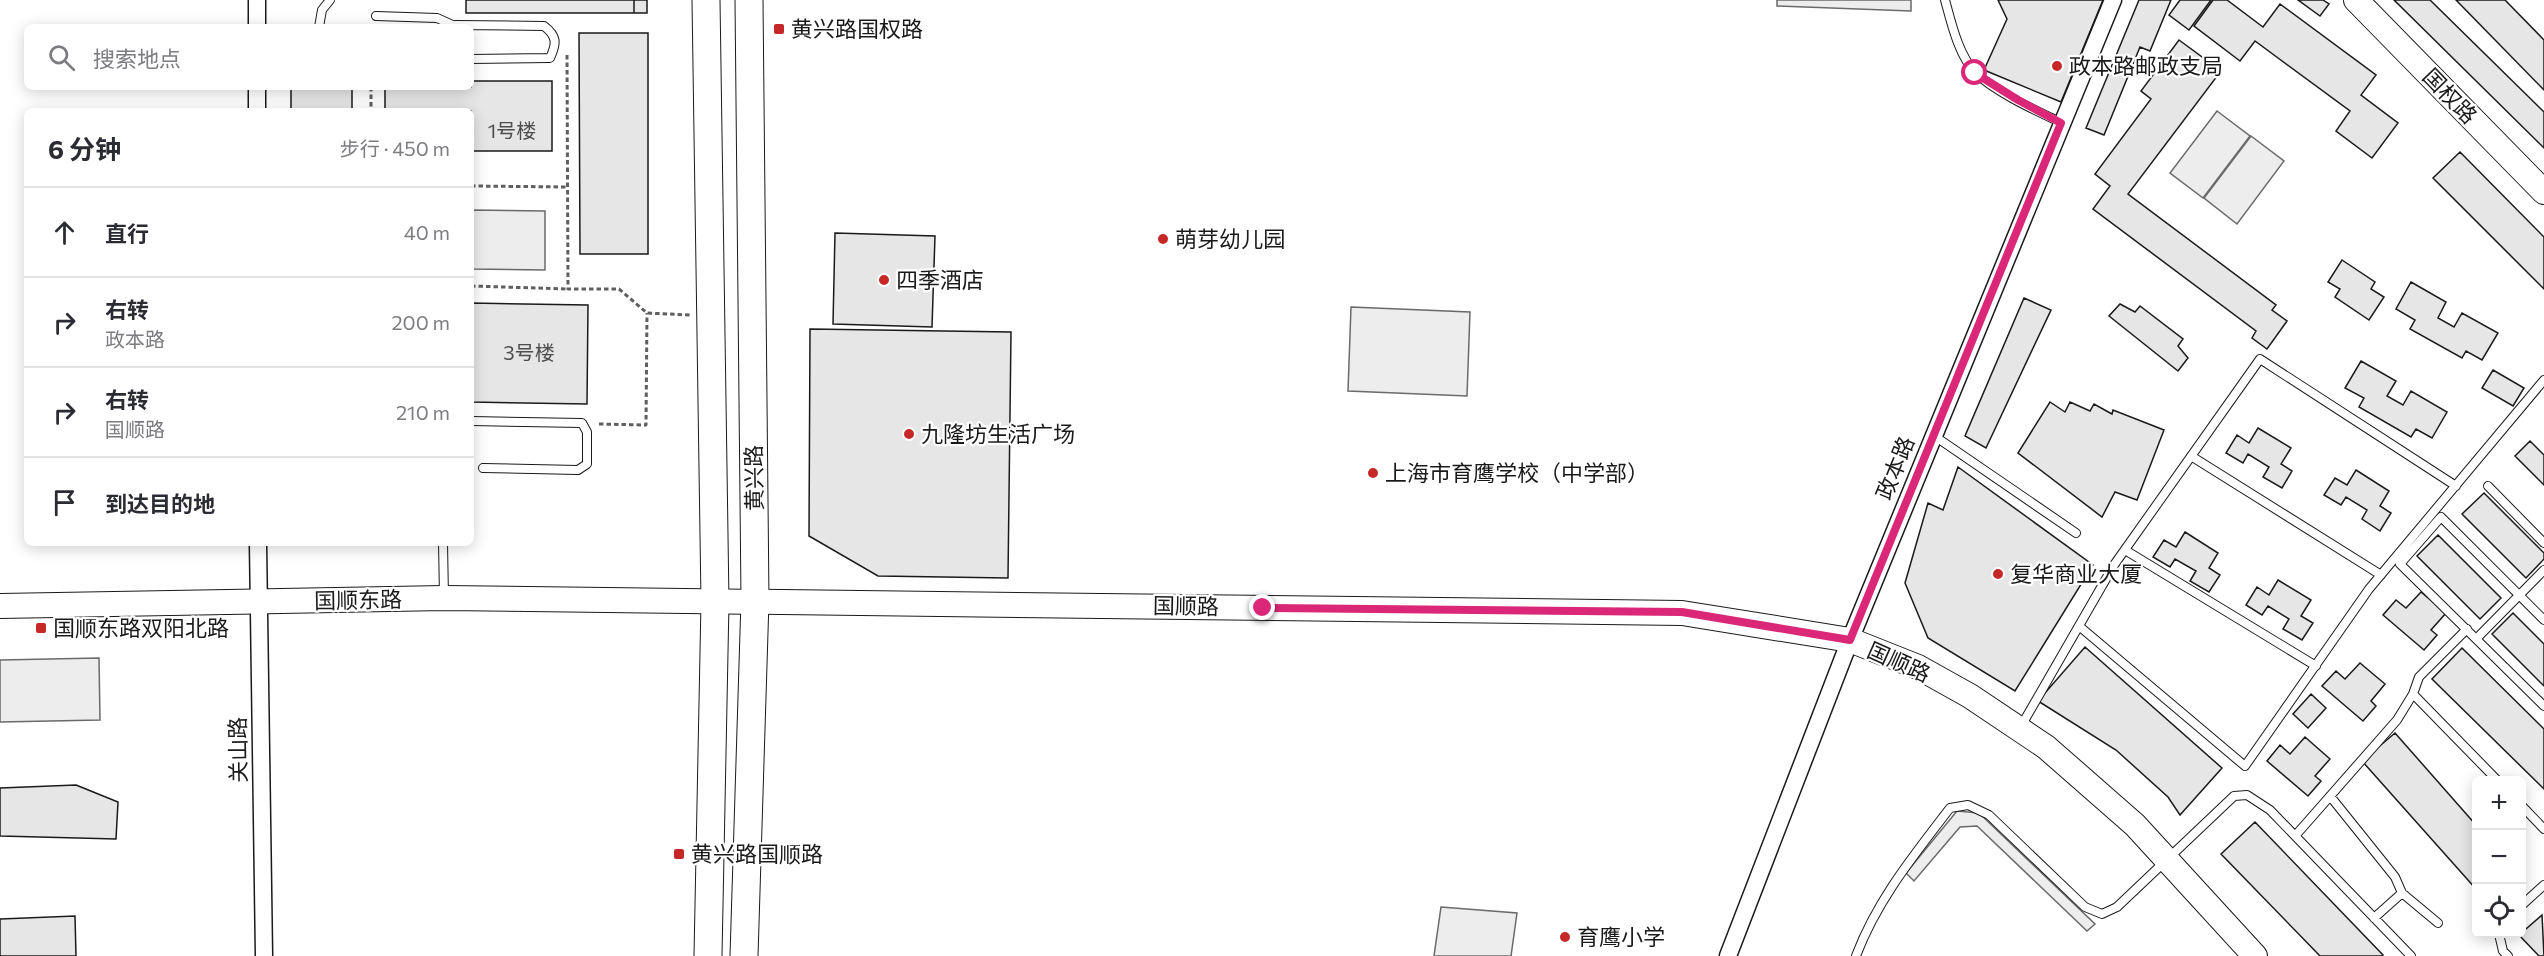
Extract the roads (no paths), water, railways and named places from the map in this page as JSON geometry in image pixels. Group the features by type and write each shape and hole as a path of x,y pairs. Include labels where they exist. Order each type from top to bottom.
{"main road":[{"name":"黄兴路","path":"706,0 715,602 708,956"},
{"name":"黄兴路","path":"744,956 755,600 748,0"}],"street":[{"path":"257,0 257,24"},
{"name":"政本路","path":"1728,956 1932,435 2113,0"},
{"name":"国权路","path":"2356,0 2544,192"},
{"path":"257,90 257,108"},
{"name":"关山路","path":"258,546 264,956"},
{"name":"国顺东路","path":"0,606 444,598 715,602"},
{"name":"国顺路","path":"715,602 755,600 1682,612 1850,640 1918,668 1971,696 2020,729 2120,810 2255,956"}],"lane":[{"path":"320,24 322,10 330,0"},
{"path":"1945,0 1954,35 1975,73 2061,123"},
{"path":"376,16 437,18 452,24"},
{"path":"474,26 544,26 554,34 556,44 550,58 474,59"},
{"path":"2020,729 2125,550 2260,359 2456,486"},
{"path":"2079,626 2245,766 2381,575 2544,380"},
{"path":"474,421 582,423 587,432 587,464 578,470 483,468"},
{"path":"1932,435 2076,533"},
{"path":"2191,456 2381,575"},
{"path":"2488,486 2544,543"},
{"path":"2544,620 2441,517 2400,564 2544,706"},
{"path":"443,546 444,598"},
{"path":"2125,550 2316,666"},
{"path":"2477,639 2544,570"},
{"path":"2295,836 2397,720 2413,694 2419,677 2467,629"},
{"path":"2413,694 2493,776"},
{"path":"1856,956 1865,930 1885,896 1950,808 1968,806 1989,815 2085,907 2098,914 2117,907 2234,796 2247,795 2270,810 2411,956"},
{"path":"2330,796 2395,877 2402,893 2439,923"},
{"path":"2526,810 2544,829"},
{"path":"2526,901 2544,885"},
{"path":"2374,918 2402,893"},
{"path":"2500,938 2503,951 2508,956"}],"place":[{"name":"黄兴路国权路","path":"779,29"},
{"name":"政本路邮政支局","path":"2057,66"},
{"name":"萌芽幼儿园","path":"1163,239"},
{"name":"四季酒店","path":"884,280"},
{"name":"九隆坊生活广场","path":"909,434"},
{"name":"上海市育鹰学校（中学部）","path":"1373,473"},
{"name":"复华商业大厦","path":"1998,574"},
{"name":"国顺东路双阳北路","path":"41,628"},
{"name":"黄兴路国顺路","path":"679,854"},
{"name":"育鹰小学","path":"1565,937"}]}
